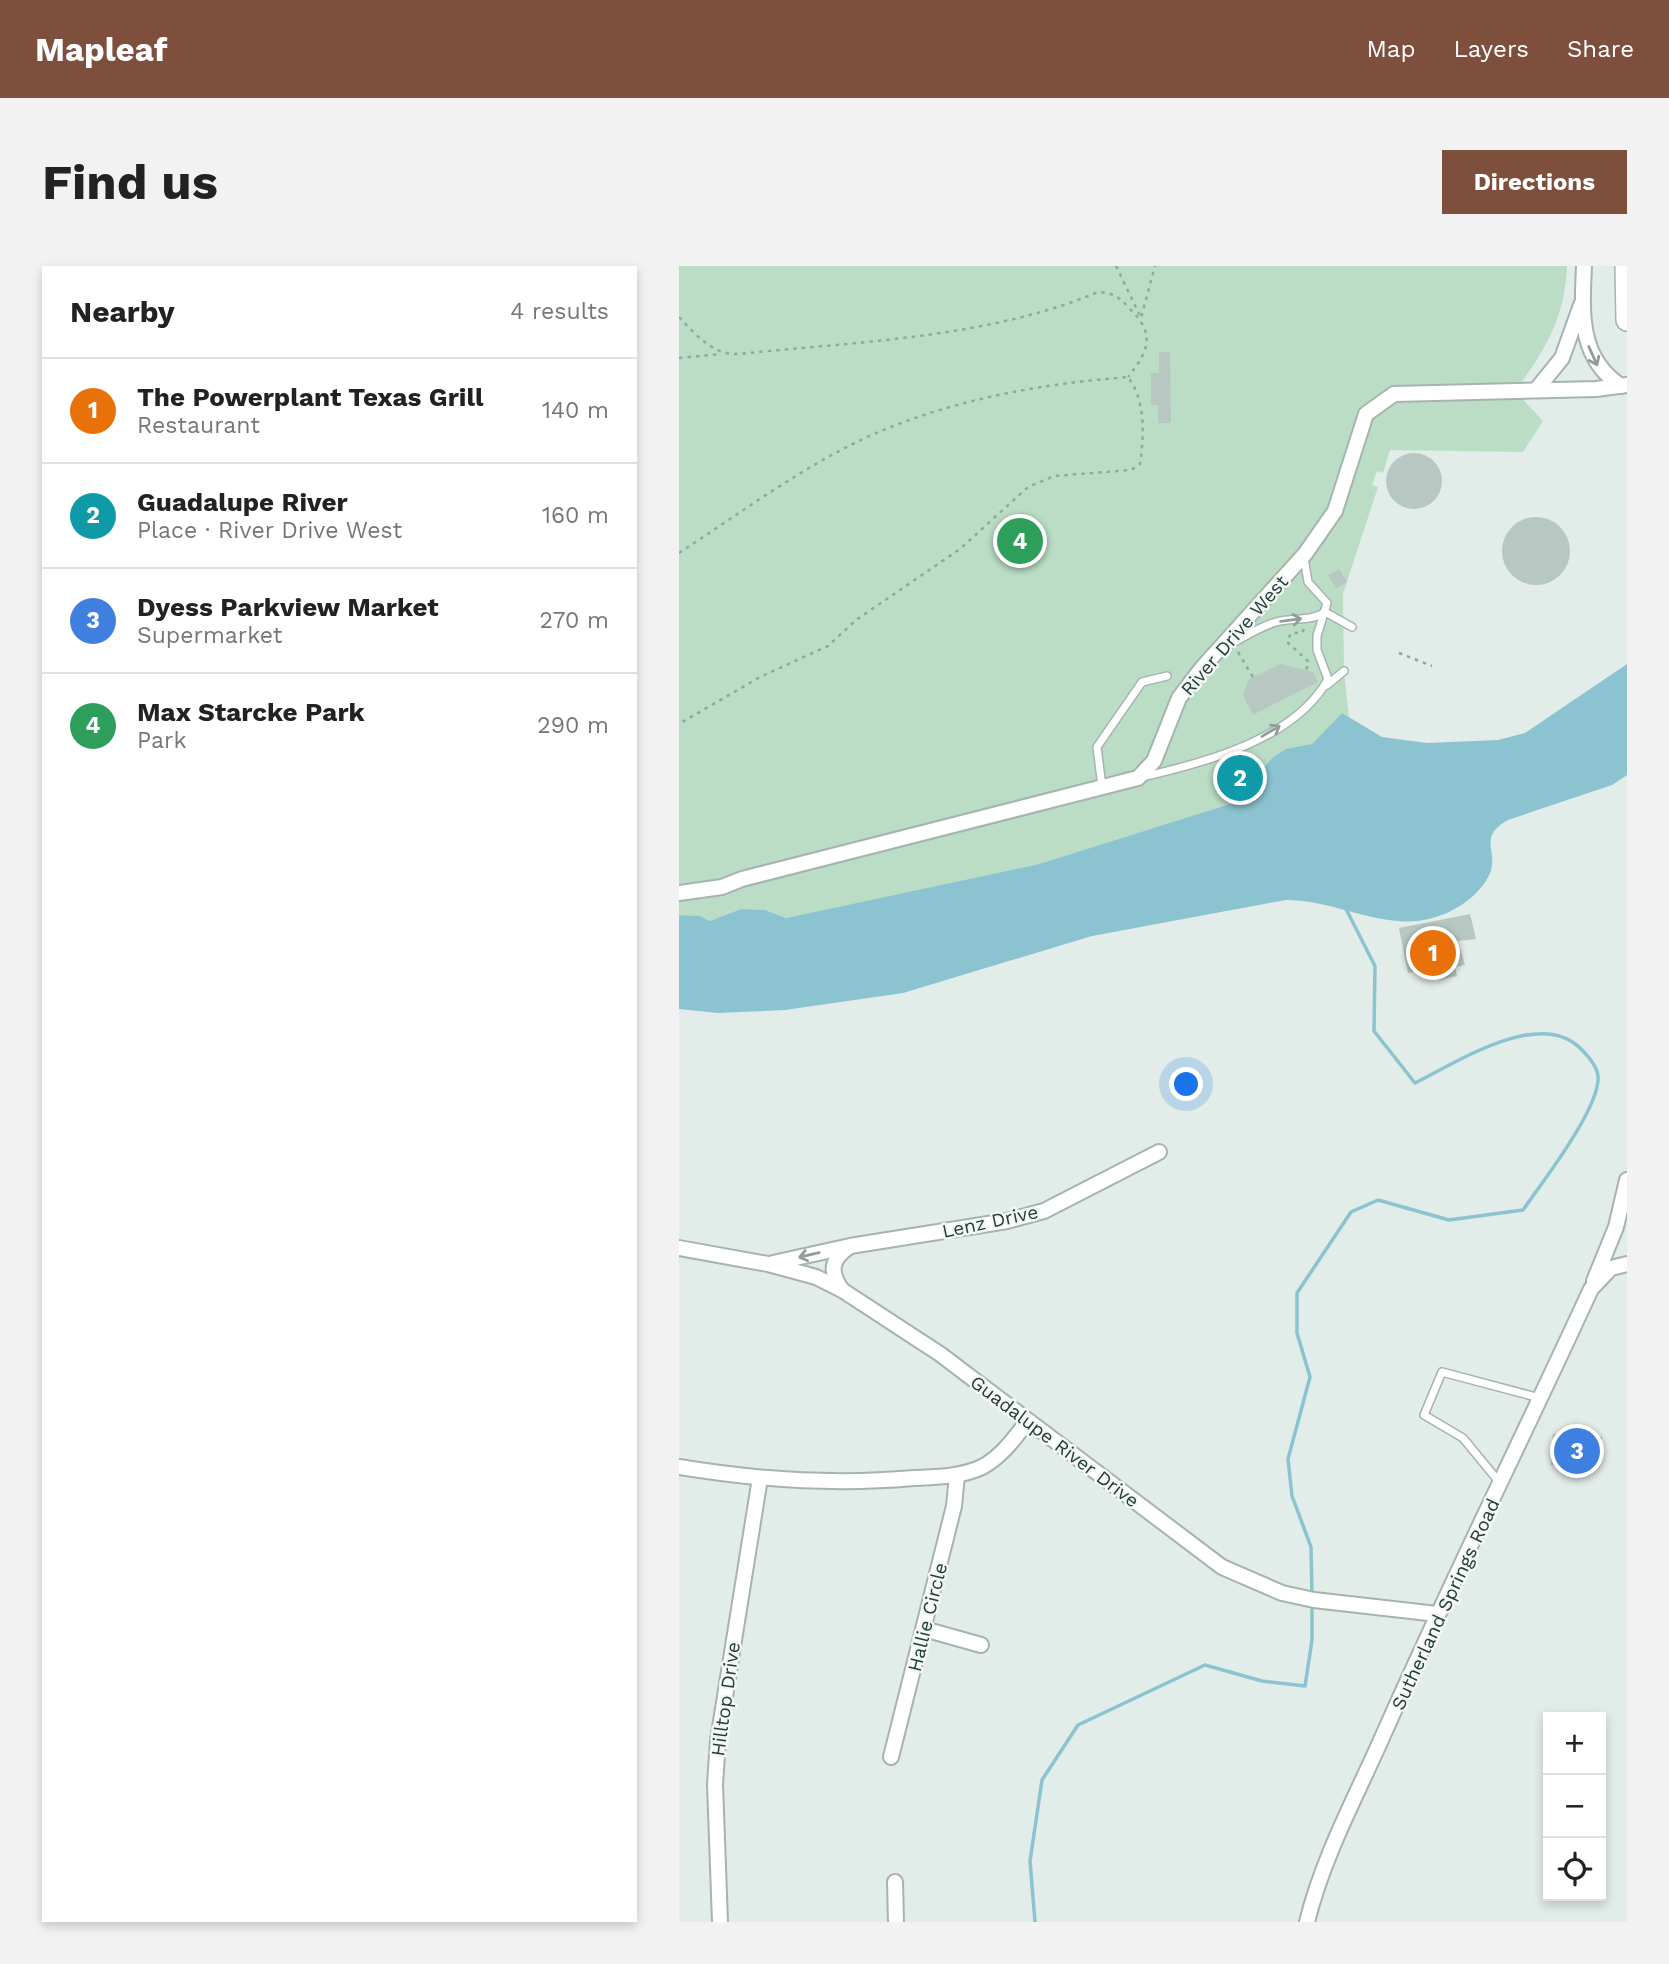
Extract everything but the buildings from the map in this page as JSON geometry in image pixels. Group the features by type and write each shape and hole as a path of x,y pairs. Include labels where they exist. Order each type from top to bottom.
{"main road":[{"path":"1626,266 1627,320"}],"street":[{"path":"1584,266 1583,301 1587,336 1594,360 1604,374 1624,385"},
{"path":"1535,390 1562,358 1583,301"},
{"name":"River Drive West","path":"1138,778 1154,761 1179,698 1214,654 1305,554 1335,511 1366,414 1394,394 1624,385"},
{"path":"679,893 722,887 755,875 1138,778"},
{"name":"Lenz Drive","path":"768,1264 850,1246 1007,1221 1044,1211 1159,1152"},
{"name":"Sutherland Springs Road","path":"1307,1922 1324,1872 1437,1614 1501,1484 1591,1289 1616,1227 1627,1180"},
{"path":"842,1290 834,1278 833,1265 839,1254 850,1246"},
{"name":"Guadalupe River Drive","path":"679,1248 768,1264 816,1278 842,1290 940,1354 1222,1567 1282,1592 1343,1604 1437,1614"},
{"name":"Sutherland Springs Road","path":"1591,1289 1611,1268 1627,1264"},
{"path":"679,1467 760,1478 885,1480 957,1475 981,1467 1001,1454 1027,1422"},
{"name":"Hallie Circle","path":"891,1757 954,1506 957,1475"},
{"name":"Hilltop Drive","path":"720,1922 715,1784 718,1740 760,1478"},
{"path":"924,1629 981,1645"},
{"path":"895,1882 896,1922"}],"lane":[{"path":"1305,554 1303,566 1308,582 1327,603 1317,636 1317,650 1328,679 1323,687"},
{"path":"1214,654 1262,627 1292,618 1316,619 1325,612"},
{"path":"1325,612 1352,627"},
{"path":"1138,778 1206,762 1250,744 1293,717 1323,687 1344,671 1325,666"},
{"path":"1102,787 1097,747 1142,682 1167,676"},
{"path":"1501,1484 1463,1438 1424,1415 1442,1372 1541,1398"}],"path":[{"path":"679,553 787,483 876,433 998,393 1128,377 1146,351 1147,338 1142,318 1115,266"},
{"path":"1142,318 1155,266"},
{"path":"679,358 935,333 1020,316 1098,292 1112,293 1142,318"},
{"path":"679,317 709,346 724,354"},
{"path":"679,724 759,677 828,646 856,620 967,543 1028,487 1053,476 1132,470 1140,464 1142,420 1136,388 1128,377"},
{"path":"1305,618 1304,631 1291,633 1287,639 1289,646 1309,662 1306,670"},
{"path":"1233,643 1253,677"},
{"path":"1399,653 1432,666"}],"green space":[{"path":"679,266 1567,266 1558,318 1544,348 1515,391 1543,421 1523,452 1390,450 1383,473 1377,471 1372,485 1378,487 1343,594 1344,671 1349,718 1342,713 1312,744 1272,758 1233,803 1039,864 786,918 765,910 741,909 710,921 700,916 679,915"}],"water":[{"path":"1627,664 1627,775 1612,785 1508,820 1498,827 1491,840 1492,861 1487,879 1461,906 1436,917 1398,921 1315,903 1286,900 1092,936 903,993 785,1010 718,1013 679,1009 679,915 700,916 710,921 741,909 765,910 786,918 1039,864 1233,803 1272,758 1286,749 1312,744 1342,713 1382,737 1427,743 1498,740 1525,733"}],"waterway":[{"path":"1312,1597 1311,1547 1292,1496 1288,1459 1310,1377 1297,1333 1297,1293 1351,1212 1378,1200 1449,1220 1523,1210 1580,1125 1596,1090 1598,1076 1594,1065 1581,1049 1564,1038 1544,1034 1499,1042 1415,1083 1374,1031 1375,966 1345,907"},
{"path":"1035,1922 1030,1861 1042,1780 1078,1725 1205,1665 1262,1681 1305,1686 1312,1640 1312,1605"}],"place":[{"name":"Max Starcke Park","path":"1020,541"},
{"name":"Guadalupe River","path":"1240,778"},
{"name":"The Powerplant Texas Grill","path":"1433,953"},
{"name":"Dyess Parkview Market","path":"1577,1451"}]}
